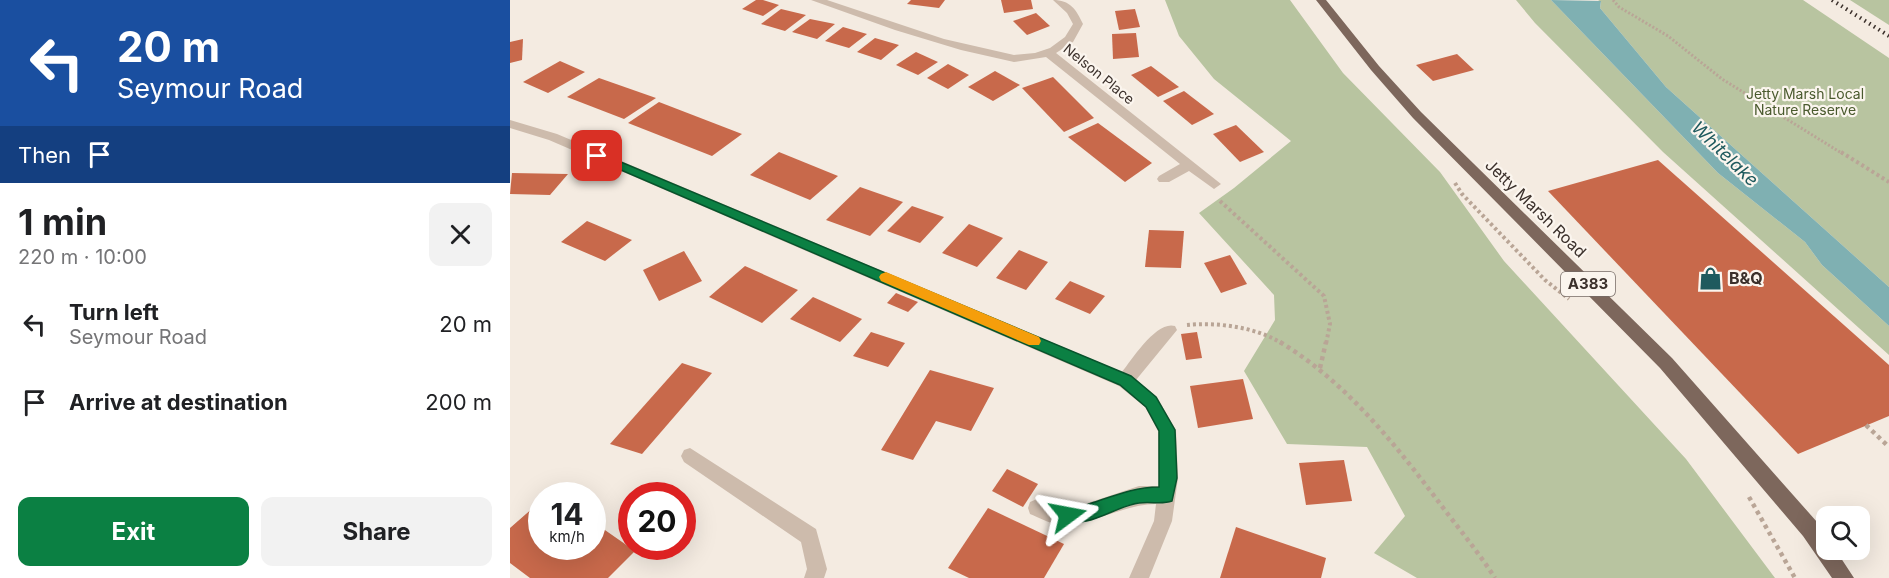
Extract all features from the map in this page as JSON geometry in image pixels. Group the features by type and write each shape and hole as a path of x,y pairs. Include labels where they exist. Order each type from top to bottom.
{"main road":[{"name":"Jetty Marsh Road","path":"1322,0 1375,68 1417,115 1666,363 1810,529 1844,578"}],"street":[{"path":"816,0 957,46 1017,59 1048,53"},
{"name":"Nelson Place","path":"1058,0 1072,11 1078,24 1075,33 1065,43 1048,53 1214,184"},
{"path":"510,124 553,137 1125,381 1151,402 1167,430 1169,478 1163,521 1139,578"},
{"path":"1164,179 1189,165"},
{"path":"1125,381 1156,341 1169,330"},
{"path":"690,456 810,536 817,569 814,578"},
{"path":"1037,508 1055,515 1082,514 1139,495 1166,495"}],"path":[{"path":"1613,0 1619,7 1668,36 1722,79 1889,182"},
{"path":"1451,178 1462,194 1537,272 1578,306"},
{"path":"1214,184 1221,204 1324,296 1330,324 1320,368"},
{"path":"1169,330 1190,324 1229,327 1275,339 1320,368 1365,413 1416,472 1496,578"},
{"path":"1866,426 1889,447"},
{"path":"1746,493 1795,578"}],"green space":[{"path":"1165,0 1290,0 1343,73 1440,172 1504,261 1686,459 1775,578 1417,578 1374,553 1405,516 1367,447 1287,444 1244,371 1275,320 1274,295 1199,213 1234,188 1291,141 1214,79 1179,36"},
{"path":"1516,0 1551,0 1718,173 1805,242 1822,265 1889,326 1889,355 1663,152 1535,23"},
{"name":"Jetty Marsh Local Nature Reserve","path":"1598,0 1803,0 1889,58 1889,287 1666,87 1600,8 1601,2"},
{"path":"1850,0 1889,0 1889,25"}],"water":[{"name":"Whitelake","path":"1551,0 1601,1 1600,8 1666,87 1889,287 1889,326 1822,265 1805,242 1718,173"}],"building":[{"path":"756,0 779,5 763,16 742,9"},
{"path":"911,0 945,0 939,8 907,4"},
{"path":"1001,0 1031,0 1033,9 1004,13"},
{"path":"781,9 806,15 785,31 761,24"},
{"path":"1135,9 1140,27 1119,30 1115,11"},
{"path":"1036,13 1050,26 1027,35 1013,21"},
{"path":"810,19 835,24 817,39 792,32"},
{"path":"843,27 867,34 849,48 825,41"},
{"path":"1136,33 1139,57 1113,59 1112,34"},
{"path":"875,38 899,45 881,60 857,52"},
{"path":"523,39 522,60 510,63 510,42"},
{"path":"916,52 938,62 918,75 896,65"},
{"path":"1457,54 1474,70 1433,81 1416,65"},
{"path":"560,61 585,72 548,93 523,82"},
{"path":"948,64 969,75 948,89 927,78"},
{"path":"1151,66 1179,87 1158,97 1131,75"},
{"path":"995,71 1020,85 993,101 968,87"},
{"path":"1053,77 1094,118 1064,132 1022,88"},
{"path":"599,78 656,98 624,119 567,97"},
{"path":"1184,91 1214,114 1192,125 1163,101"},
{"path":"659,102 742,134 712,156 628,123"},
{"path":"1098,123 1152,163 1125,182 1068,137"},
{"path":"1236,125 1264,152 1240,162 1213,134"},
{"path":"779,152 838,176 810,200 750,175"},
{"name":"B&Q","path":"1658,160 1889,365 1889,416 1798,454 1548,191"},
{"path":"512,173 568,174 550,195 510,194"},
{"path":"860,187 903,202 870,236 826,220"},
{"path":"912,206 944,217 920,243 887,231"},
{"path":"587,221 632,240 605,261 561,242"},
{"path":"969,224 1003,238 977,267 942,253"},
{"path":"1149,230 1184,231 1181,268 1145,267"},
{"path":"1019,250 1048,262 1026,290 996,278"},
{"path":"684,251 702,281 659,301 643,270"},
{"path":"1230,255 1247,284 1221,293 1204,263"},
{"path":"745,266 798,290 762,323 709,297"},
{"path":"1070,281 1105,296 1090,314 1055,299"},
{"path":"896,293 918,302 908,312 887,303"},
{"path":"813,297 862,319 840,342 790,319"},
{"path":"871,332 905,343 888,367 853,356"},
{"path":"1197,332 1202,358 1186,360 1181,334"},
{"path":"682,363 712,373 642,454 610,444"},
{"path":"930,370 994,388 971,431 936,421 913,460 881,450"},
{"path":"1243,379 1253,419 1198,428 1190,386"},
{"path":"1344,460 1352,501 1306,505 1299,463"},
{"path":"1007,469 1038,484 1023,507 992,491"},
{"path":"988,508 1064,544 1044,578 969,578 948,568"},
{"path":"528,512 528,560 606,560 606,531 618,539 618,560 626,560 608,578 530,578 510,563 510,528"},
{"path":"1236,527 1326,558 1321,578 1220,578"}],"railway":[{"path":"1832,0 1889,36"}],"slow traffic":[{"path":"886,277 1034,341"}],"place":[{"name":"B&Q","path":"1711,278"}],"route":[{"path":"597,156 1125,381 1151,402 1167,430 1169,478 1166,495 1139,495 1082,514 1068,515"}]}
